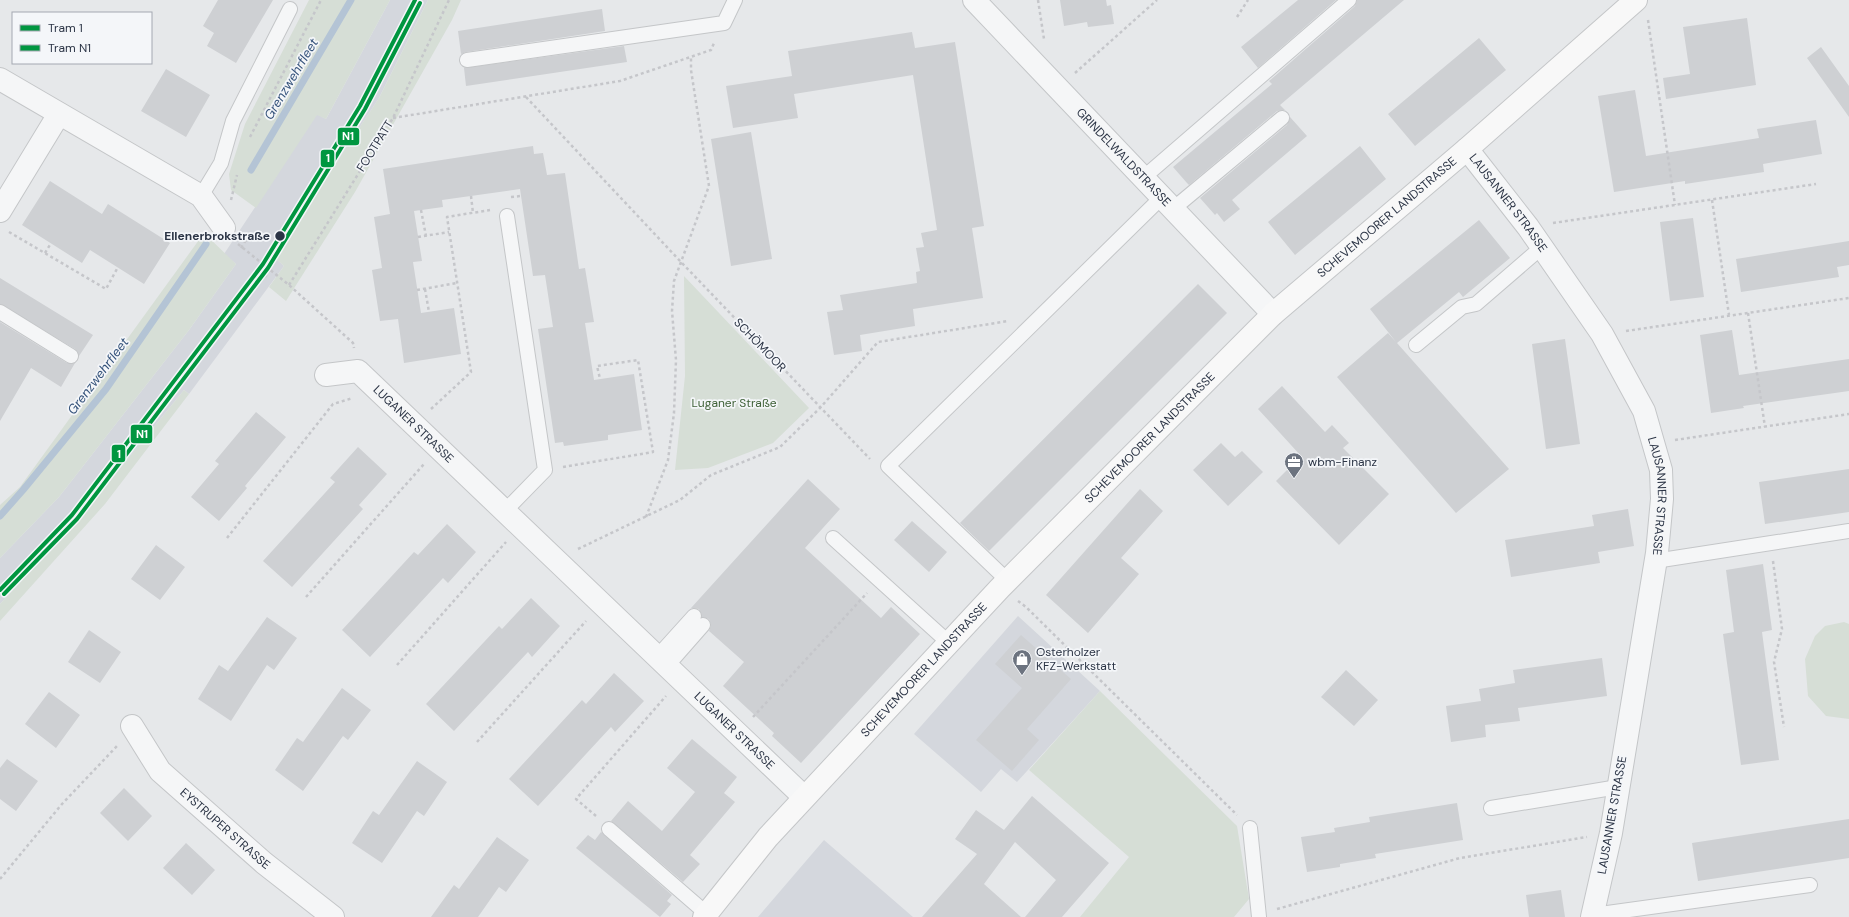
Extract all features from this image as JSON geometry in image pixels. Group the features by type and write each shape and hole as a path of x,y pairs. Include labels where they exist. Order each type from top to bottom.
{"street":[{"name":"GRINDELWALDSTRASSE","path":"974,0 1273,314"},
{"name":"SCHEVEMOORER LANDSTRASSE","path":"706,915 768,838 804,797 1004,584 1273,314 1467,149 1642,8"},
{"path":"0,79 201,196 224,228"},
{"path":"3,221 59,114"},
{"name":"LAUSANNER STRASSE","path":"1467,149 1528,227 1602,334 1644,412 1661,470 1662,499 1655,561 1611,833 1593,916"},
{"path":"326,375 358,370"},
{"name":"LUGANER STRASSE","path":"358,370 804,797"},
{"name":"EYSTRUPER STRASSE","path":"132,726 160,771 264,863 333,917"}],"lane":[{"path":"467,60 724,22 735,0"},
{"path":"1144,178 1349,0"},
{"path":"201,196 221,163 233,121 290,9"},
{"path":"1004,584 888,466 1167,203 1282,118"},
{"path":"507,216 545,470 513,518"},
{"path":"1416,345 1462,306 1476,304 1542,247"},
{"path":"0,312 71,356"},
{"path":"1655,561 1849,531"},
{"path":"833,538 949,643"},
{"path":"668,667 699,621"},
{"path":"1491,808 1618,787"},
{"path":"609,828 706,915"},
{"path":"1250,828 1259,915"},
{"path":"1593,916 1810,885"}],"path":[{"path":"248,140 321,0"},
{"name":"FOOTPATT","path":"289,285 393,118 448,0"},
{"path":"1058,88 1157,0"},
{"path":"1237,17 1248,0"},
{"path":"1642,8 1675,205"},
{"path":"393,118 620,81 711,50 724,22"},
{"path":"646,518 668,460 674,413 676,360 672,311 674,281 709,186 691,70 691,56"},
{"name":"SCHÖMOOR","path":"526,97 681,262 874,463"},
{"path":"239,170 224,228 241,248 289,285 353,343 358,370"},
{"path":"1528,227 1816,184"},
{"path":"470,196 473,212"},
{"path":"1712,200 1729,315"},
{"path":"414,424 471,372 447,217 491,210 495,206"},
{"path":"421,210 426,236"},
{"path":"3,221 45,253 106,289 118,267"},
{"path":"418,237 449,232"},
{"path":"241,248 246,240"},
{"path":"45,253 51,243"},
{"path":"265,277 270,269"},
{"path":"417,290 457,283"},
{"path":"425,289 429,312"},
{"path":"1602,334 1849,298"},
{"path":"1748,313 1765,427"},
{"path":"556,560 646,518 680,500 711,474 780,447 820,408 878,342 1008,321"},
{"path":"545,470 653,452 638,360 598,366 600,379"},
{"path":"227,538 333,404 380,391"},
{"path":"1654,443 1849,414"},
{"path":"306,596 439,448"},
{"path":"397,665 513,518"},
{"path":"1771,543 1782,629 1774,662 1784,727"},
{"path":"738,734 879,580"},
{"path":"1004,584 1250,828"},
{"path":"477,742 602,604"},
{"path":"609,828 576,799 668,667"},
{"path":"0,879 62,804 112,753 132,726"},
{"path":"1259,915 1460,858 1611,833"}],"shaded area":[{"path":"390,0 428,0 379,98 274,257 284,266 189,394 184,390 83,514 0,604 0,558 59,497 189,330 236,264 224,254 317,114 326,119"},
{"path":"1018,616 1100,691 1017,782 1001,769 981,792 914,734"},
{"path":"824,840 913,917 758,917"}],"green space":[{"path":"309,0 390,0 326,119 317,115 256,208 231,190 229,174 245,124"},
{"path":"428,0 461,0 452,20 355,192 286,301 269,287 284,266 274,257 379,98"},
{"path":"204,233 236,264 189,330 59,497 0,558 0,505 20,487"},
{"name":"Luganer Straße","path":"684,276 809,408 773,443 708,468 675,470 685,376"},
{"path":"184,390 189,394 105,504 0,621 0,604 83,514"},
{"path":"1844,622 1849,624 1849,719 1826,716 1808,696 1805,659 1815,636 1825,626"},
{"path":"1100,691 1237,826 1249,899 1234,917 1080,917 1129,857 1029,770"}],"building":[{"path":"218,0 273,0 236,63 207,46 214,33 203,26"},
{"path":"1060,0 1106,0 1107,6 1111,5 1114,24 1088,27 1087,22 1064,26"},
{"path":"1298,0 1336,0 1258,68 1241,47"},
{"path":"1357,0 1404,0 1280,105 1285,110 1277,111 1189,185 1173,167 1272,84 1269,81 1355,6"},
{"path":"602,9 605,31 461,54 458,31"},
{"path":"1747,18 1756,85 1666,99 1663,78 1690,74 1683,27"},
{"path":"912,32 915,48 955,42 984,226 972,228 983,298 913,309 915,326 860,335 862,351 834,355 827,312 843,310 840,295 917,283 916,272 920,271 916,248 924,247 921,233 937,230 913,75 794,94 798,118 733,128 726,86 792,76 788,51"},
{"path":"1479,38 1506,70 1415,146 1388,114"},
{"path":"624,46 627,62 466,86 464,68"},
{"path":"1821,47 1849,86 1849,117 1807,58"},
{"path":"166,69 210,95 186,137 141,111"},
{"path":"1635,90 1646,156 1759,138 1757,129 1816,120 1822,154 1763,164 1764,172 1685,184 1685,181 1614,192 1598,96"},
{"path":"1290,117 1307,136 1232,200 1240,209 1224,222 1217,213 1215,215 1200,198 1287,125"},
{"path":"751,132 772,259 731,266 711,139"},
{"path":"533,146 534,154 543,153 547,175 565,173 579,269 585,268 594,322 585,323 594,380 634,374 642,430 608,435 608,440 564,446 563,442 555,443 538,329 553,327 545,275 533,276 520,189 442,200 443,207 414,211 422,261 413,262 421,313 454,308 461,354 404,363 398,319 380,321 372,270 382,268 374,217 390,214 383,169"},
{"path":"1360,146 1386,179 1295,255 1268,222"},
{"path":"50,181 102,214 108,204 170,243 144,284 90,250 82,263 22,225"},
{"path":"1693,218 1704,297 1670,301 1660,222"},
{"path":"1479,220 1510,258 1463,297 1459,292 1397,343 1509,469 1456,513 1337,377 1388,333 1396,342 1370,309"},
{"path":"1849,241 1849,265 1837,267 1839,277 1741,292 1736,259"},
{"path":"0,278 93,335 79,356 75,349 0,304"},
{"path":"1198,284 1227,313 989,551 960,523"},
{"path":"0,322 67,363 75,363 61,387 31,368 0,421"},
{"path":"1732,330 1739,375 1849,359 1849,391 1743,406 1744,408 1711,413 1700,335"},
{"path":"1565,339 1580,444 1546,449 1532,344"},
{"path":"1282,386 1325,432 1332,425 1349,443 1343,448 1389,494 1339,545 1276,481 1301,456 1258,409"},
{"path":"256,412 286,437 245,486 247,488 219,521 191,497 219,464 215,461"},
{"path":"1221,443 1235,457 1242,451 1263,472 1228,506 1193,470"},
{"path":"358,447 387,474 359,505 363,509 292,587 263,561 335,482 330,478"},
{"path":"1849,469 1849,512 1765,524 1759,482"},
{"path":"808,479 840,509 805,548 881,618 891,607 920,634 801,763 772,736 774,733 723,686 744,662 709,631 711,626 709,619 702,617 699,609 691,608"},
{"path":"1140,489 1163,511 1121,558 1139,574 1088,633 1046,595"},
{"path":"1628,509 1634,546 1598,552 1600,563 1511,577 1505,540 1594,526 1592,515"},
{"path":"912,521 947,552 929,572 894,540"},
{"path":"447,524 476,552 448,583 443,578 370,657 342,630 414,552 418,555"},
{"path":"156,545 185,567 160,600 131,579"},
{"path":"1763,564 1772,630 1762,632 1779,760 1741,765 1723,634 1734,632 1726,570"},
{"path":"531,598 560,626 532,657 528,652 454,731 426,704 499,626 502,629"},
{"path":"267,617 297,638 274,670 267,665 231,721 198,699 219,665 228,671"},
{"path":"89,630 121,652 100,683 68,662"},
{"path":"1021,635 1071,679 1027,729 1039,740 1012,771 976,740 1022,688 995,664"},
{"path":"1602,658 1607,696 1518,708 1520,721 1485,725 1486,737 1451,742 1446,706 1481,701 1479,689 1515,683 1513,670"},
{"path":"1346,670 1378,700 1354,726 1321,697"},
{"path":"614,673 644,701 615,732 611,727 538,806 509,779 582,700 586,704"},
{"path":"342,688 371,710 348,740 343,736 303,791 275,770 297,738 303,742"},
{"path":"49,692 80,715 56,748 25,724"},
{"path":"692,739 737,777 724,793 735,802 690,855 700,864 683,882 611,821 628,801 662,831 695,792 667,768"},
{"path":"7,759 38,781 16,811 0,799 0,768"},
{"path":"417,761 447,782 424,816 417,811 382,863 352,843 373,811 379,815"},
{"path":"124,788 152,816 128,841 100,813"},
{"path":"1032,796 1109,863 1062,917 1025,917 1056,880 1015,842 984,884 1021,917 922,917 977,854 955,839 976,810 1004,830"},
{"path":"1457,803 1463,840 1375,854 1376,858 1340,864 1340,867 1307,872 1301,837 1335,832 1334,828 1370,822 1369,817"},
{"path":"1849,819 1849,858 1698,881 1692,843"},
{"path":"601,832 672,895 667,901 671,904 660,917 576,848 588,835 595,840"},
{"path":"497,837 529,860 506,892 499,887 478,917 431,917 454,885 459,889"},
{"path":"186,843 215,870 192,895 163,868"},
{"path":"1561,890 1565,917 1529,917 1526,895"}],"waterway":[{"name":"Grenzwehrfleet","path":"251,170 351,0"},
{"name":"Grenzwehrfleet","path":"0,516 106,389 206,244"}],"tram line":[{"name":"1","path":"0,590 72,515 263,264 360,106 415,0"},
{"name":"N1","path":"4,594 77,519 268,268 365,109 420,3"}],"place":[{"name":"Ellenerbrokstraße","path":"280,236"},
{"name":"wbm-Finanz","path":"1294,479"},
{"name":"Osterholzer KFZ-Werkstatt","path":"1022,676"}]}
